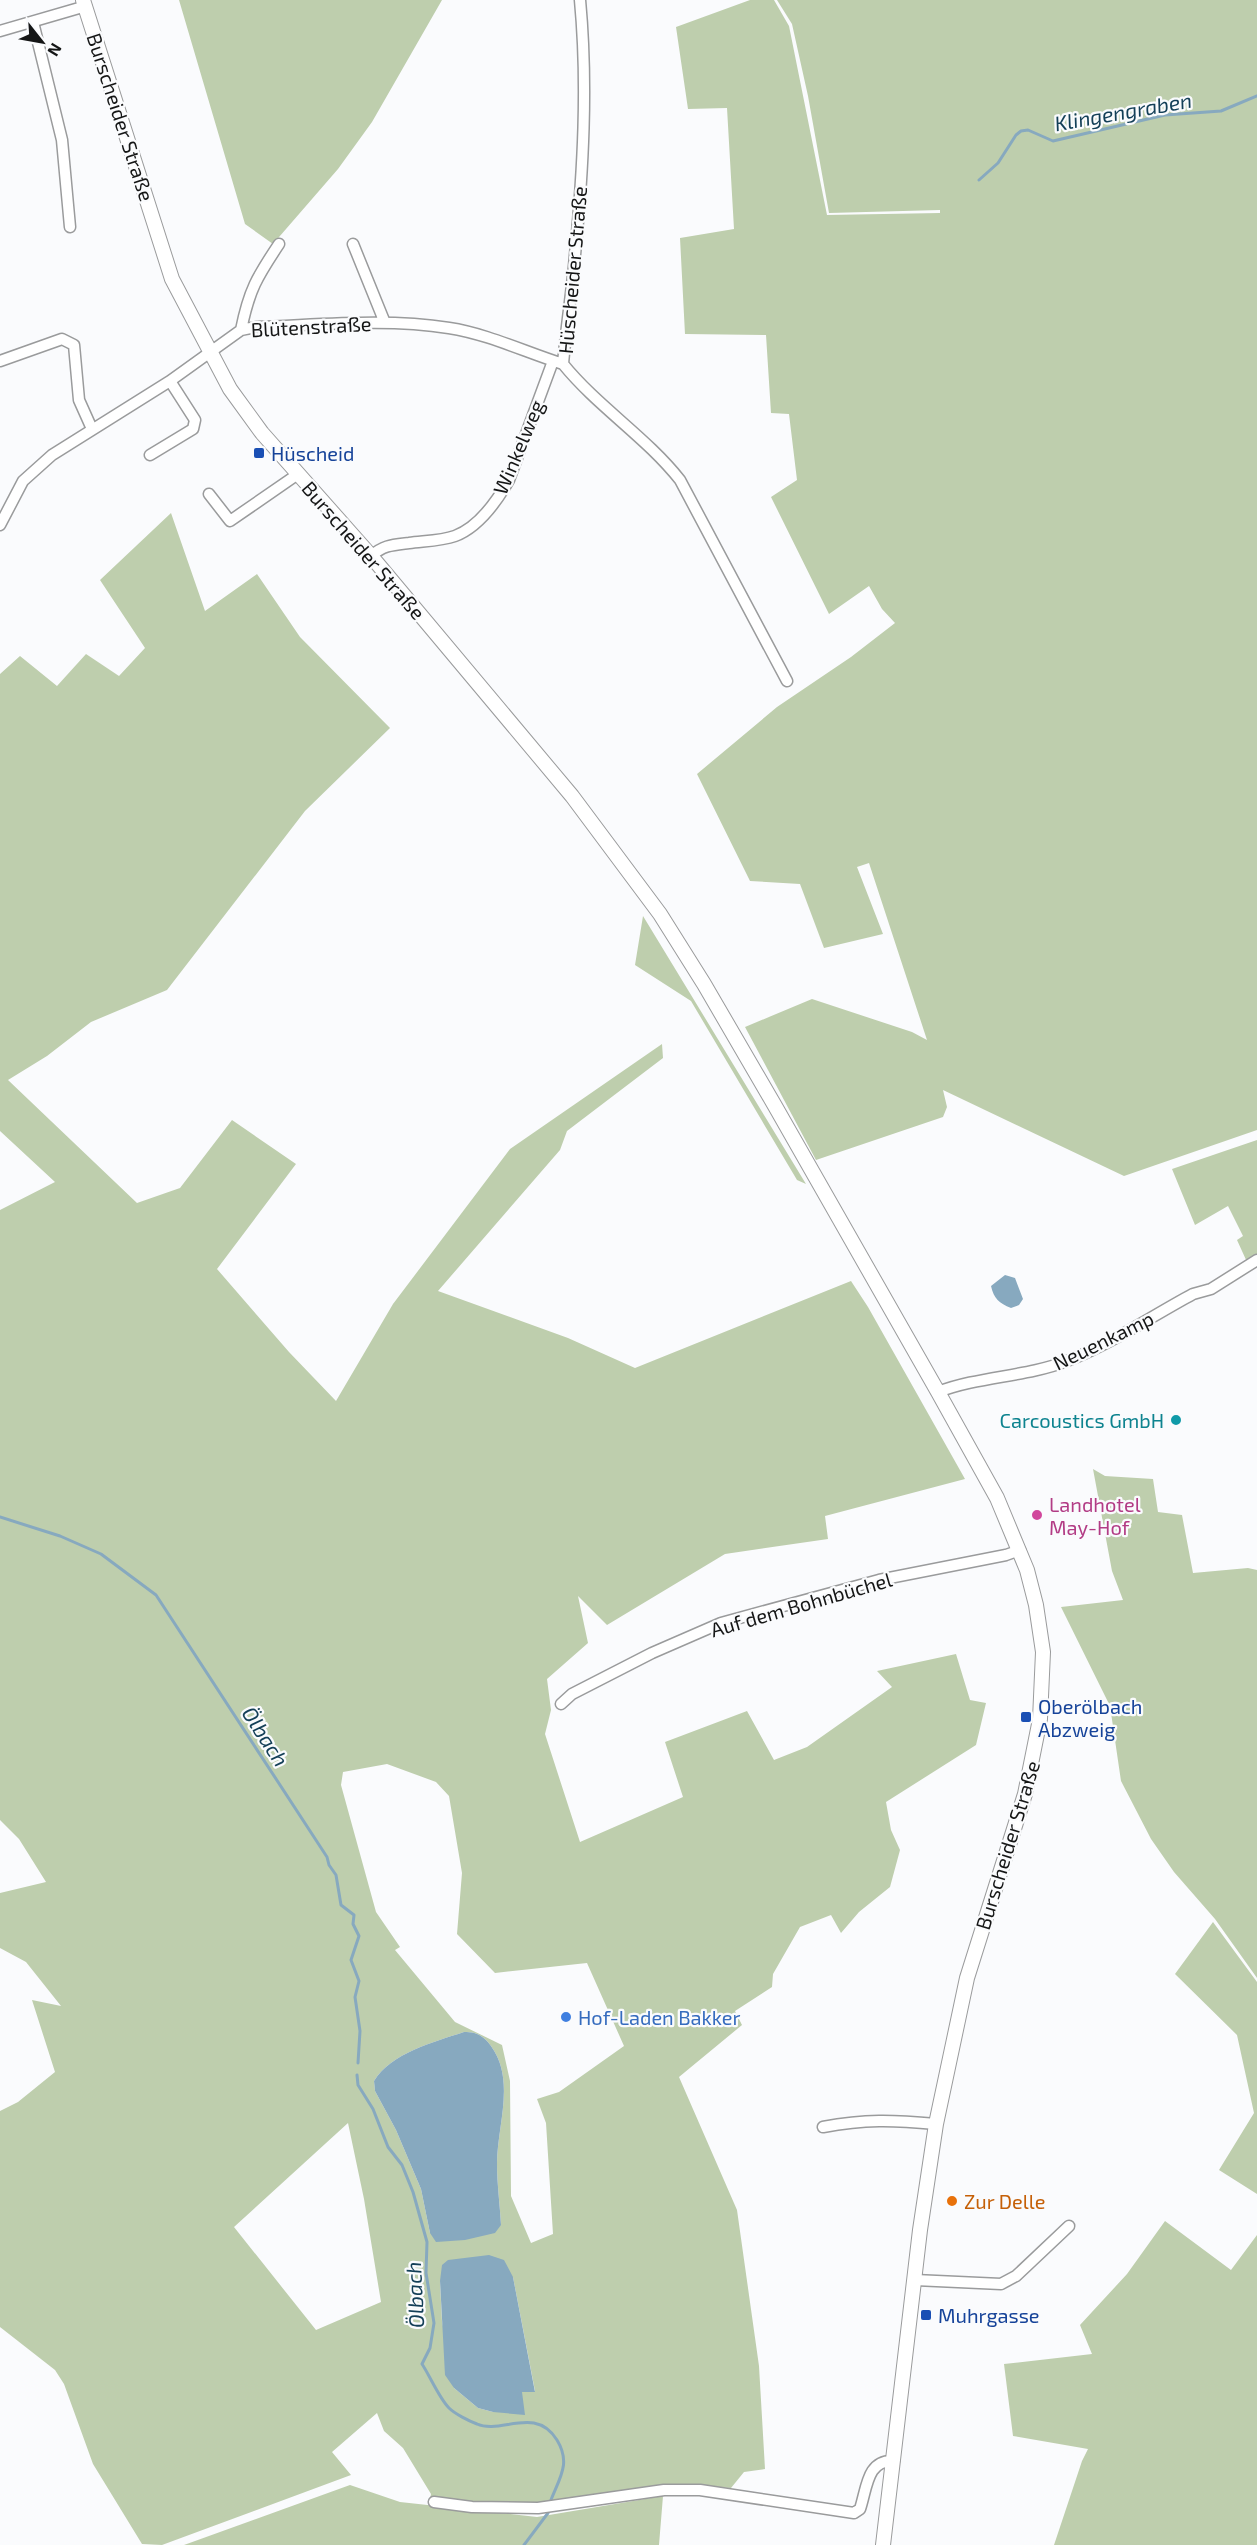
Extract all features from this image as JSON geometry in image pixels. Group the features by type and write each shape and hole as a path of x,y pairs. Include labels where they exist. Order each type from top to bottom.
{"main road":[{"name":"Burscheider Straße","path":"84,3 172,279 208,352 238,401 572,796 647,896 704,984 938,1392 997,1498 1020,1550 1036,1605 1042,1642 1040,1719 1025,1794 967,1978 936,2124 920,2230 883,2545"}],"street":[{"name":"Hüscheider Straße","path":"580,0 585,110 575,256 558,363 581,387 663,459 680,480 787,681"},
{"path":"0,31 33,22 84,3"},
{"path":"33,22 62,140 69,228"},
{"path":"241,330 247,299 254,282 279,244"},
{"name":"Blütenstraße","path":"353,244 385,323"},
{"name":"Blütenstraße","path":"0,525 23,481 52,455 170,381 241,330 256,327 385,323 450,328 483,336 558,363"},
{"path":"0,361 63,339 74,345 79,400 92,429"},
{"name":"Winkelweg","path":"371,556 382,547 454,536 469,528 486,512 509,480 558,363"},
{"path":"150,455 193,429 195,420 170,381"},
{"path":"209,494 230,521 298,474"},
{"name":"Neuenkamp","path":"938,1392 956,1385 1003,1378 1067,1361 1193,1293 1211,1290 1257,1260"},
{"name":"Auf dem Bohnbüchel","path":"561,1704 572,1694 652,1653 721,1623 879,1580 1006,1555 1020,1550"},
{"path":"823,2127 855,2121 885,2119 936,2124"},
{"path":"915,2280 1001,2284 1016,2276 1068,2226"},
{"path":"434,2502 472,2507 538,2508 664,2490 700,2490 854,2513 860,2509 874,2465 883,2460 894,2461"}],"green space":[{"path":"179,0 442,0 372,122 338,169 273,244 245,224"},
{"path":"750,0 774,0 789,26 827,215 940,213 940,210 829,213 808,96 792,24 777,0 1257,0 1257,1130 1124,1176 943,1090 947,1107 943,1117 816,1160 745,1027 812,999 912,1032 927,1040 869,863 857,867 883,934 824,948 800,884 750,881 697,774 777,707 851,657 895,623 882,609 869,586 829,614 771,497 797,480 789,414 771,413 766,335 685,334 680,238 734,229 727,108 688,109 676,27"},
{"path":"171,513 205,611 257,574 300,637 390,728 305,811 167,990 91,1022 47,1056 8,1080 137,1203 180,1188 232,1120 296,1164 217,1269 289,1352 336,1401 393,1304 510,1149 662,1044 663,1058 567,1131 560,1150 438,1291 568,1338 635,1368 851,1281 965,1479 825,1516 828,1539 725,1554 607,1625 578,1596 588,1643 547,1679 551,1710 545,1734 580,1842 683,1797 665,1742 747,1711 774,1760 807,1747 892,1687 877,1671 956,1654 970,1700 986,1703 976,1745 886,1802 891,1830 900,1850 890,1887 859,1912 841,1933 831,1915 800,1927 773,1974 772,1987 735,2011 742,2025 679,2077 737,2210 759,2366 765,2469 744,2472 731,2488 663,2485 614,2492 550,2507 430,2499 431,2494 403,2448 384,2431 377,2413 332,2452 351,2475 162,2545 142,2544 93,2464 64,2384 55,2370 0,2327 0,2111 18,2102 55,2072 32,2000 61,2006 26,1962 0,1948 0,1893 46,1882 19,1839 0,1820 0,1210 55,1182 0,1131 0,674 20,656 57,686 86,654 119,676 145,648 100,580","holes":["387,1764 436,1782 449,1796 462,1873 457,1934 495,1973 587,1963 624,2046 559,2092 537,2099 546,2123 553,2234 531,2243 511,2196 510,2081 502,2045 455,2022 395,1950 400,1947 376,1912 341,1785 343,1772","468,2032 483,2037 498,2059 504,2088 497,2164 501,2225 430,2233 421,2189 396,2130 375,2091 374,2081 391,2063 427,2045","348,2123 364,2199 381,2302 316,2330 234,2227","513,2277 535,2391 522,2391 493,2412 478,2408 454,2388 442,2321 440,2281"]},
{"path":"643,916 806,1184 797,1180 691,1001 635,965"},
{"path":"1257,1140 1257,1254 1247,1262 1237,1240 1243,1236 1228,1206 1195,1225 1172,1169"},
{"path":"1093,1469 1105,1476 1153,1479 1158,1512 1182,1515 1193,1573 1248,1568 1257,1570 1257,1978 1215,1919 1174,1872 1151,1839 1121,1781 1110,1706 1061,1607 1123,1600 1112,1571"},
{"path":"1213,1922 1257,1982 1257,2194 1219,2170 1254,2113 1237,2035 1175,1974"},
{"path":"1165,2221 1231,2270 1257,2235 1257,2545 1054,2545 1088,2449 1013,2436 1004,2364 1092,2354 1080,2325 1127,2274"},
{"path":"350,2485 400,2502 537,2517 663,2496 659,2545 184,2545"}],"water":[{"path":"1005,1275 1015,1278 1023,1299 1019,1305 1011,1308 998,1300 991,1286"},
{"path":"464,2032 480,2035 486,2040 498,2059 502,2073 504,2088 497,2164 501,2225 495,2233 465,2240 436,2242 430,2233 421,2189 396,2130 375,2091 374,2081 382,2071 402,2056"},
{"path":"489,2255 504,2260 513,2277 535,2392 522,2392 525,2415 478,2408 454,2388 445,2375 440,2281 442,2265 448,2260"}],"waterway":[{"name":"Klingengraben","path":"979,180 998,163 1021,131 1028,130 1053,141 1165,115 1221,111 1257,96"},
{"name":"Ölbach","path":"0,1517 60,1536 101,1554 156,1595 327,1857 336,1875 341,1905 354,1915 353,1924 359,1936 351,1960 359,1981 355,1997 360,2031 358,2063"},
{"name":"Ölbach","path":"357,2075 358,2085 373,2109 388,2147 402,2165 413,2192 427,2242 426,2273 434,2323 430,2348 422,2364 445,2404 466,2419 486,2426 528,2422 539,2424 548,2430 561,2448 564,2463 561,2477 551,2500"},
{"name":"Ölbach","path":"524,2545 548,2513"}],"place":[{"name":"Hüscheid","path":"259,453"},
{"name":"Carcoustics GmbH","path":"1176,1420"},
{"name":"Landhotel May-Hof","path":"1037,1515"},
{"name":"Oberölbach Abzweig","path":"1026,1717"},
{"name":"Hof-Laden Bakker","path":"566,2017"},
{"name":"Zur Delle","path":"952,2201"},
{"name":"Muhrgasse","path":"926,2315"}]}
